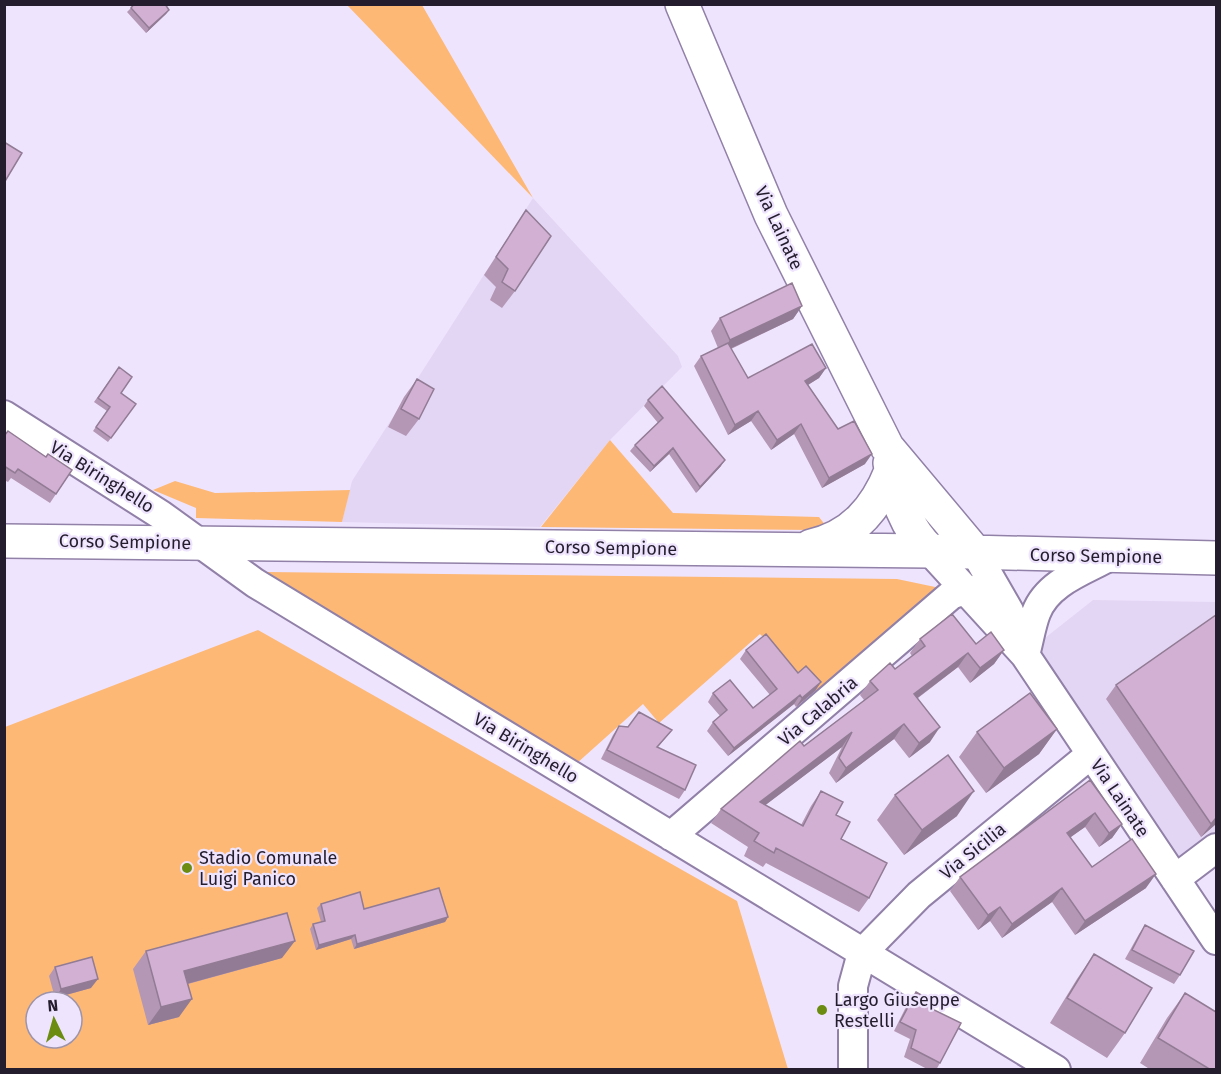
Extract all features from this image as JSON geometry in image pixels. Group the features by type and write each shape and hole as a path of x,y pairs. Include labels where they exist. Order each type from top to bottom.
{"main road":[{"name":"Via Lainate","path":"682,4 771,215 889,459 898,500 906,520 918,539 930,551"},
{"name":"Via Lainate","path":"889,459 975,552"},
{"path":"793,550 827,543 856,524 879,501 889,459"},
{"name":"Corso Sempione","path":"4,541 930,551 1216,558"}],"street":[{"name":"Via Biringhello","path":"4,415 161,515 255,583 1056,1070"},
{"name":"Via Lainate","path":"930,551 1025,654 1090,755 1216,940"},
{"name":"Via Lainate","path":"975,552 1009,611 1025,654"},
{"path":"1025,654 1036,613 1045,597 1071,576 1109,557"},
{"name":"Via Calabria","path":"671,836 951,595 967,589"},
{"name":"Via Sicilia","path":"862,953 919,895 1090,755"},
{"path":"1175,879 1216,848"},
{"path":"853,1070 853,986 862,953"}],"shaded area":[{"path":"347,5 422,5 533,198"},
{"path":"533,198 678,356 682,367 610,440 540,527 342,522 352,481"},
{"path":"610,440 673,513 819,517 826,526 813,530 541,527"},
{"path":"175,481 215,493 350,490 342,522 196,518 196,508 153,490"},
{"path":"267,572 897,579 940,588 816,692 760,634 659,723 643,704 576,764"},
{"path":"1093,600 1216,602 1216,841 1176,871 1031,649"},
{"name":"Stadio Comunale Luigi Panico","path":"258,630 737,901 788,1069 5,1070 5,727"}],"building":[{"path":"134,4 165,4 169,10 149,28 131,8"},
{"path":"4,142 22,153 4,183"},
{"path":"526,210 551,236 515,291 502,282 508,269 496,257"},
{"path":"792,283 802,306 730,340 720,318"},
{"path":"728,343 748,378 812,344 826,368 805,381 838,429 854,421 872,454 829,478 801,424 777,440 758,411 735,425 701,356"},
{"path":"119,367 132,377 121,393 136,404 111,438 96,427 110,407 98,398"},
{"path":"417,379 434,389 419,419 401,409"},
{"path":"662,386 725,460 700,487 673,448 654,466 635,445 663,418 648,400"},
{"path":"8,431 46,457 48,454 72,470 56,494 18,469 15,473 4,466 4,436"},
{"path":"952,614 976,644 991,632 1004,650 980,668 968,653 914,694 940,727 919,743 904,724 846,768 839,758 852,732 760,802 803,826 821,791 843,802 836,815 850,822 841,839 887,863 869,898 776,848 774,853 754,841 759,833 721,809 800,741 804,746 878,690 870,681 890,663 895,669 925,646 920,639"},
{"path":"1216,615 1216,818 1211,824 1116,685"},
{"path":"766,634 798,673 806,666 821,682 802,698 800,695 734,748 713,722 727,710 713,693 730,680 753,708 777,689 746,650"},
{"path":"1030,693 1057,729 1004,768 977,732"},
{"path":"639,712 672,730 657,747 696,765 685,790 607,750 619,726 628,727"},
{"path":"948,755 974,791 922,830 895,795"},
{"path":"1090,780 1122,824 1109,833 1095,813 1067,833 1092,867 1132,839 1156,874 1085,921 1062,888 1012,924 1000,907 988,915 960,877"},
{"path":"439,888 448,917 357,944 355,935 319,945 313,924 325,921 321,904 360,892 364,909"},
{"path":"287,913 295,941 184,971 192,999 161,1007 146,951"},
{"path":"1145,925 1194,951 1180,975 1132,950"},
{"path":"1094,954 1152,988 1125,1033 1067,998"},
{"path":"92,957 98,979 61,989 55,967"},
{"path":"916,992 935,1003 932,1009 961,1023 940,1063 911,1048 916,1030 900,1022"},
{"path":"1185,993 1216,1012 1216,1070 1211,1070 1158,1038"}],"place":[{"name":"Stadio Comunale Luigi Panico","path":"187,868"},
{"name":"Largo Giuseppe Restelli","path":"822,1010"}]}
